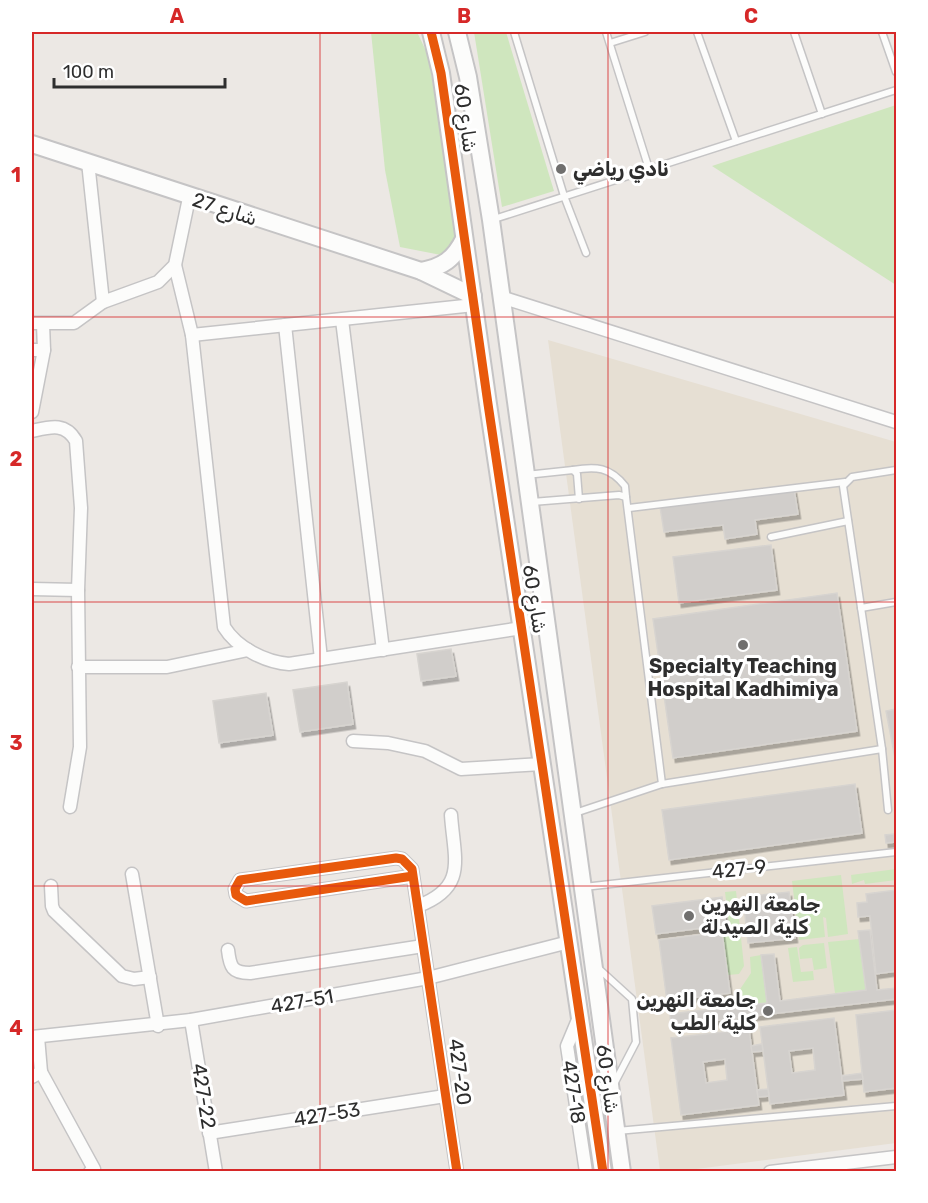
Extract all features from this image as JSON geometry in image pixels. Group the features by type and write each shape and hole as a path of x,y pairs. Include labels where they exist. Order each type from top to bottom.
{"street":[{"name":"شارع 60","path":"431,32 441,73 603,1172"},
{"name":"شارع 60","path":"457,32 468,77 491,220 622,1172"},
{"name":"شارع 27","path":"32,144 189,198 421,271 474,300"},
{"path":"88,162 103,302"},
{"path":"189,198 174,265 192,335 224,627 234,640 277,663 321,659 522,628"},
{"path":"421,271 447,262 457,253 464,239"},
{"path":"32,412 38,350 37,324 74,323 103,302 158,282 174,265"},
{"path":"501,297 897,422"},
{"path":"192,335 342,320 474,300"},
{"path":"342,320 383,650"},
{"path":"285,325 321,659"},
{"path":"32,431 58,426 71,432 76,441 81,508 78,590 80,747 70,807"},
{"path":"32,589 78,590"},
{"path":"78,667 166,667 249,650"},
{"path":"353,741 388,743 425,751 461,769 542,764"},
{"path":"418,906 444,893 453,879 455,870 451,815"},
{"path":"396,858 408,864 413,876 246,901 236,895 235,889 240,880 396,858"},
{"path":"132,874 158,1026"},
{"name":"427-20","path":"413,876 456,1172"},
{"path":"51,886 51,906 54,910 122,976 134,979 150,976"},
{"name":"427-51","path":"35,1037 158,1026 428,978 569,942"},
{"path":"228,950 230,966 233,970 250,973 423,946"},
{"name":"427-18","path":"580,1014 567,1046 586,1172"},
{"name":"427-22","path":"191,1020 216,1172"},
{"path":"35,1037 36,1075 94,1169 90,1172"},
{"name":"427-53","path":"209,1133 445,1096"},
{"path":"771,1171 897,1157"}],"lane":[{"path":"514,32 564,196 586,253"},
{"path":"606,32 649,169"},
{"path":"610,43 645,32"},
{"path":"697,32 736,141"},
{"path":"794,32 822,114"},
{"path":"882,32 897,72"},
{"path":"491,220 897,90"},
{"path":"525,475 600,467 608,470 625,486 662,784"},
{"path":"573,470 577,474 579,499"},
{"path":"629,508 845,482 852,477 897,471"},
{"path":"845,482 848,521 882,749 888,810"},
{"path":"529,502 620,495 626,497"},
{"path":"771,537 848,521"},
{"path":"861,608 897,602"},
{"path":"572,814 662,784 882,749"},
{"name":"427-9","path":"582,887 897,852"},
{"path":"593,962 632,999 635,1049 620,1070 611,1093"},
{"path":"616,1131 897,1106"}],"shaded area":[{"name":"Specialty Teaching Hospital Kadhimiya","path":"548,340 896,442 896,1143 681,1171 660,1171"}],"green space":[{"path":"371,32 417,32 428,55 457,231 454,242 441,255 400,247 385,170"},
{"path":"474,32 506,32 554,191 502,207"},
{"path":"896,105 896,285 712,166"},
{"path":"896,869 896,880 865,884 864,880 852,884 851,875"},
{"path":"841,875 848,934 828,937 826,918 823,917 825,937 799,940 792,881"},
{"path":"736,891 744,966 739,974 728,975 722,935 730,934 725,892"},
{"path":"860,939 866,990 835,993 828,942"},
{"path":"824,943 827,968 814,970 812,958 800,959 799,948 803,945"},
{"path":"797,947 801,972 813,971 814,980 793,982 788,948"},
{"path":"761,955 767,1003 726,1008 725,1002 732,1001 751,973 750,957"}],"building":[{"path":"794,489 798,514 755,520 757,534 725,539 723,525 664,532 660,507"},
{"path":"771,545 777,590 679,603 673,557"},
{"path":"837,593 857,731 673,758 653,619"},
{"path":"451,649 456,676 421,681 417,654"},
{"path":"347,682 353,724 300,732 293,690"},
{"path":"266,693 273,735 219,743 213,701"},
{"path":"896,709 896,757 895,758 886,711"},
{"path":"855,784 862,833 669,860 662,810"},
{"path":"894,834 895,842 886,843 885,835"},
{"path":"896,890 896,971 876,974 870,916 858,917 857,903 867,902 866,894"},
{"path":"789,892 795,938 748,943 743,897"},
{"path":"722,897 726,925 656,934 652,906"},
{"path":"870,930 877,990 896,988 896,999 671,1026 670,1014 767,1003 761,955 774,954 780,1001 866,990 858,931"},
{"path":"722,932 730,993 667,1001 659,940"},
{"path":"896,1010 896,1088 864,1092 856,1015"},
{"path":"834,1018 844,1095 770,1104 760,1027","holes":["813,1048 815,1070 792,1073 789,1051"]},
{"path":"749,1029 759,1105 681,1115 671,1038","holes":["725,1059 727,1080 706,1083 703,1062"]},
{"path":"762,1044 763,1051 752,1052 751,1046"},
{"path":"862,1073 863,1079 842,1081 842,1076"},
{"path":"768,1089 769,1096 758,1097 757,1090"}],"cycle path":[{"path":"431,32 441,73 603,1172"},
{"path":"413,876 246,901 236,895 235,889 240,880 396,858 402,859 412,869 457,1172"}],"place":[{"name":"نادي رياضي","path":"561,169"},
{"name":"Specialty Teaching Hospital Kadhimiya","path":"743,645"},
{"name":"جامعة النهرين كلية الصيدلة","path":"689,916"},
{"name":"جامعة النهرين كلية الطب","path":"768,1011"}]}
